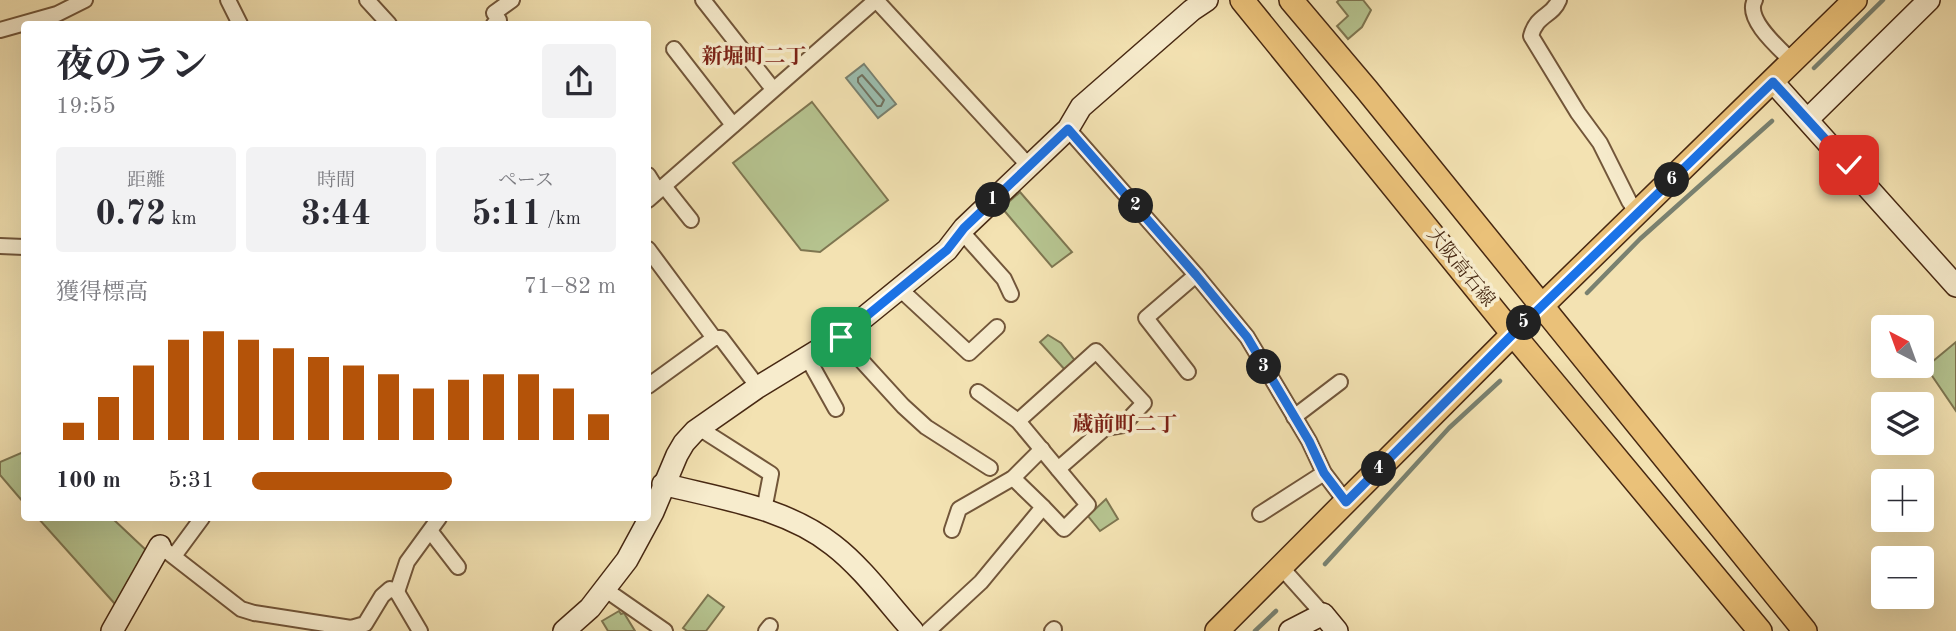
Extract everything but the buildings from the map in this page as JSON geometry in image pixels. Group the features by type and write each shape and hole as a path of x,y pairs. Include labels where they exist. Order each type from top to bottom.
{"main road":[{"name":"大阪高石線","path":"1242,0 1513,334 1760,631"},
{"name":"大阪高石線","path":"1291,0 1805,631"},
{"path":"1217,631 1513,334 1855,0"}],"street":[{"path":"32,21 57,14 86,0"},
{"path":"228,0 238,21"},
{"path":"367,0 386,21"},
{"path":"498,21 494,13 512,0"},
{"path":"703,0 773,89"},
{"path":"691,220 657,192 876,0 1029,166"},
{"path":"651,516 655,481 699,428 758,387 841,337 901,290 947,250 962,232 1068,129 1081,107 1206,0"},
{"path":"1559,0 1557,5 1534,24 1531,36 1578,113 1601,142 1637,213"},
{"path":"1755,0 1752,5 1754,20 1793,62"},
{"path":"1808,120 1929,0"},
{"path":"0,30 21,24"},
{"path":"674,49 733,125"},
{"path":"1773,82 1956,286"},
{"path":"1068,129 1247,337 1324,473 1346,502"},
{"path":"962,232 1004,279 1011,295"},
{"path":"0,246 21,247"},
{"path":"651,253 714,338"},
{"path":"1188,372 1146,317 1196,275"},
{"path":"901,290 970,353 997,327"},
{"path":"841,337 903,406 926,427 990,468"},
{"path":"651,384 714,338 721,338 758,387"},
{"path":"1018,421 1096,351 1144,403 1123,425 1105,428 1058,469"},
{"path":"807,357 836,409"},
{"path":"1294,417 1340,382"},
{"path":"978,392 1018,421 1088,505 1064,529 1013,478"},
{"path":"699,428 771,474 764,510"},
{"path":"952,530 959,509 1013,478 1042,449"},
{"path":"1260,514 1324,473"},
{"path":"655,481 781,515 808,528 848,558 913,631"},
{"path":"928,631 981,582 1042,508"},
{"path":"112,631 167,551 199,521"},
{"path":"397,592 407,562 437,521"},
{"path":"564,631 606,590 627,560 648,521"},
{"path":"431,532 458,567"},
{"path":"167,551 242,609 254,613 351,628 365,624 382,596 390,589 397,592 419,631"},
{"path":"1281,567 1337,631"},
{"path":"606,590 665,631"},
{"path":"1290,631 1323,614"}],"green space":[{"path":"1363,0 1371,10 1362,27 1348,39 1337,26 1348,16 1337,2"},
{"path":"812,102 888,200 820,252 801,250 733,163"},
{"path":"1020,192 1072,252 1052,267 1002,208"},
{"path":"1048,335 1061,343 1076,362 1066,371 1040,342"},
{"path":"1956,342 1956,411 1934,378 1934,360"},
{"path":"21,453 21,500 0,475 0,462"},
{"path":"1106,499 1118,519 1100,531 1088,516"},
{"path":"41,521 115,521 148,552 115,604"},
{"path":"708,595 724,607 706,631 687,631 683,628"},
{"path":"619,611 624,613 635,631 608,631 602,621"}],"water":[{"path":"864,64 896,104 878,118 846,78"}],"waterway":[{"path":"1814,68 1883,0"},
{"path":"1587,293 1640,239 1772,121"},
{"path":"1325,564 1449,428 1500,381"},
{"path":"1255,631 1276,611"}],"district":[{"name":"新堀町二丁","path":"754,57"},
{"name":"蔵前町二丁","path":"1125,425"}],"route":[{"path":"841,337 947,250 964,228 1068,129 1247,337 1309,441 1324,473 1346,502 1513,334 1773,82 1849,165"}]}
